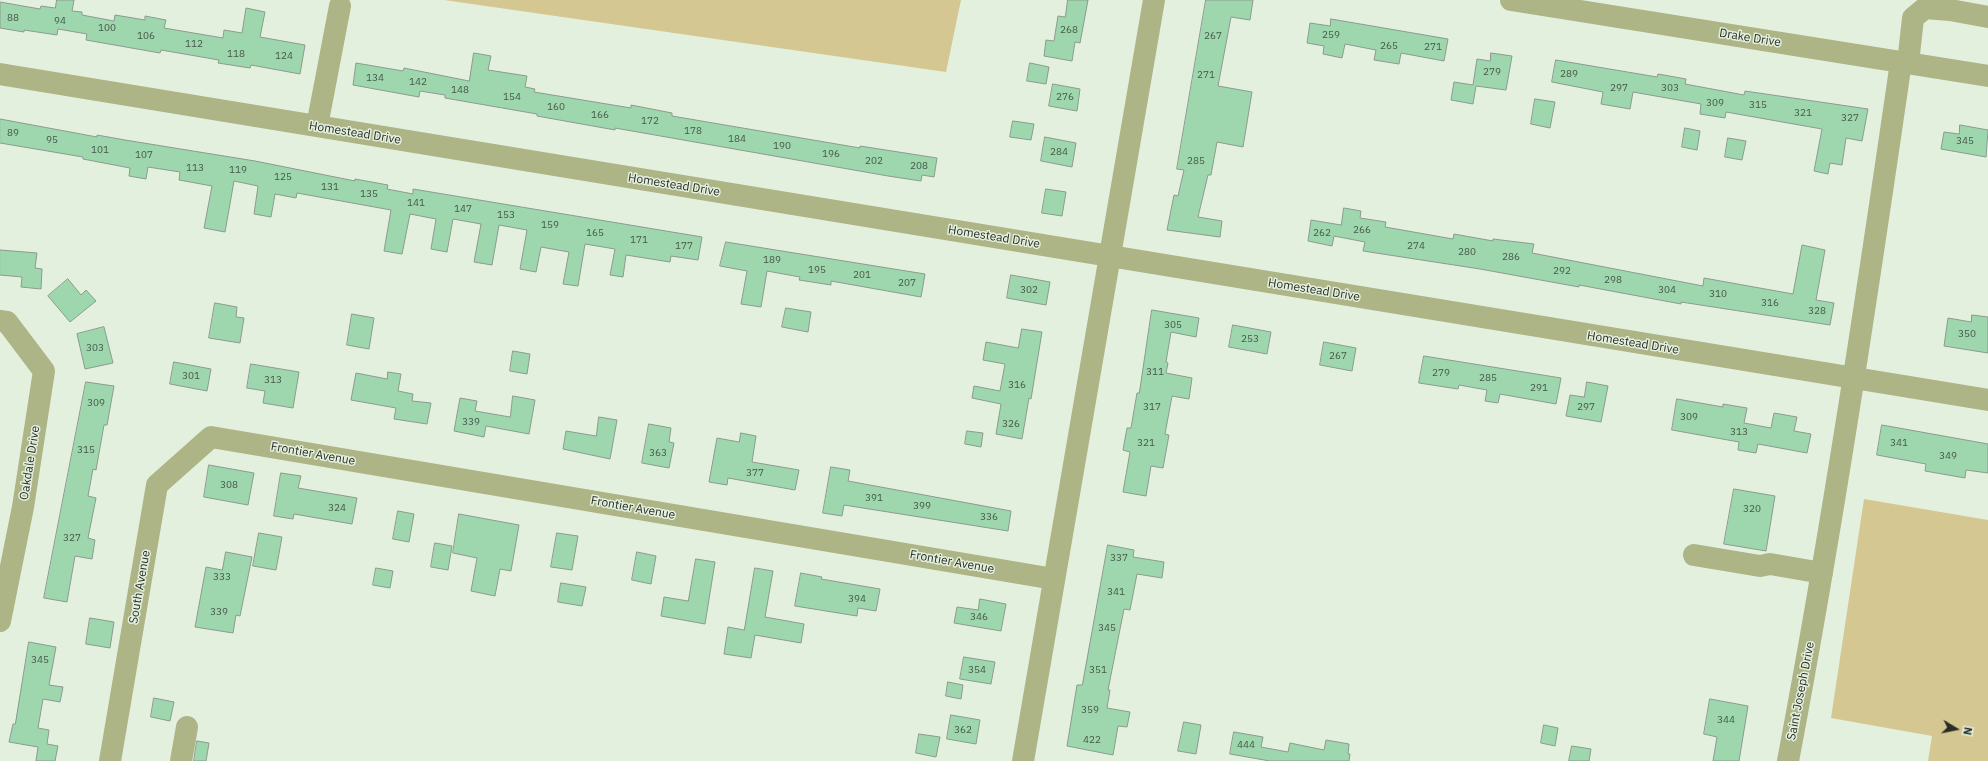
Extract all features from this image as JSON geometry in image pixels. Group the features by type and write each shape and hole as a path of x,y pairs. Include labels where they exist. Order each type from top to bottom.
{"street":[{"path":"1023,761 1154,0"},
{"name":"Drake Drive","path":"1511,0 1988,76"},
{"path":"317,126 340,6"},
{"name":"Saint Joseph Drive","path":"1788,761 1822,573 1913,18 1924,8 1950,10 1988,17"},
{"name":"Homestead Drive","path":"0,74 1854,380 1988,400"},
{"name":"Oakdale Drive","path":"0,321 7,322 44,371 23,507 0,621"},
{"name":"Frontier Avenue","path":"211,436 1054,579"},
{"name":"South Avenue","path":"110,761 157,485 211,436"},
{"path":"1694,555 1760,566 1770,564 1822,573"},
{"path":"181,761 187,727"}],"shaded area":[{"path":"444,0 961,0 946,72"},
{"path":"1864,499 1988,520 1988,761 1928,761 1932,736 1831,718"}],"building":[{"path":"57,0 74,0 72,11 82,12 82,15 114,21 115,15 145,20 145,16 166,20 164,28 223,38 224,30 242,33 246,8 265,12 260,37 305,45 300,74 251,65 250,68 218,63 219,60 161,50 160,53 86,40 87,34 58,29 57,35 0,28 0,2 40,9 41,6 55,8"},
{"path":"1068,0 1088,0 1080,43 1075,42 1072,61 1044,56 1046,40 1054,41 1058,16 1065,17"},
{"path":"1206,0 1253,0 1250,20 1231,17 1218,86 1252,92 1243,147 1217,142 1211,175 1208,175 1198,217 1222,221 1220,237 1167,230 1174,195 1178,196 1184,170 1177,169"},
{"path":"1331,19 1448,39 1444,61 1401,53 1399,64 1374,60 1376,50 1345,44 1342,58 1323,54 1324,46 1307,43 1310,23 1330,26"},
{"path":"474,53 491,56 488,70 527,76 525,87 535,89 534,92 631,108 631,105 672,113 672,116 860,148 860,146 937,158 934,177 922,175 921,181 888,176 615,128 615,130 537,116 537,114 445,98 445,95 420,91 419,97 353,85 356,63 403,71 404,68 469,81"},
{"path":"1491,53 1512,56 1506,90 1476,86 1473,104 1451,100 1454,82 1473,85 1477,59 1490,61"},
{"path":"1556,60 1657,77 1658,74 1686,79 1685,84 1744,95 1745,91 1868,109 1862,141 1846,138 1842,165 1830,163 1828,174 1814,171 1822,129 1726,112 1725,118 1700,114 1701,104 1633,92 1630,109 1601,104 1603,92 1552,82"},
{"path":"1030,63 1049,67 1046,84 1027,81"},
{"path":"1053,84 1080,89 1077,111 1049,106"},
{"path":"1535,99 1555,102 1550,128 1531,124"},
{"path":"0,119 97,137 97,135 255,161 355,181 355,179 388,185 387,189 413,194 413,189 702,237 698,260 671,256 670,262 626,255 623,277 610,275 615,249 585,244 578,286 563,284 569,252 541,247 536,272 520,269 527,230 499,225 492,265 474,262 481,224 453,219 447,252 431,249 436,219 410,214 402,254 384,251 391,210 297,193 296,198 275,194 271,217 254,214 258,186 234,181 225,232 204,228 212,186 179,180 180,172 148,167 146,179 129,176 130,168 83,159 83,157 0,143"},
{"path":"1013,121 1034,124 1031,140 1010,137"},
{"path":"1960,125 1988,130 1986,157 1941,149 1944,132 1959,134"},
{"path":"1685,128 1700,131 1697,150 1682,147"},
{"path":"1045,137 1076,143 1072,167 1041,161"},
{"path":"1728,138 1746,141 1742,160 1725,157"},
{"path":"1046,189 1066,192 1062,216 1042,213"},
{"path":"1344,208 1361,211 1360,218 1386,222 1385,227 1453,239 1454,234 1493,241 1493,239 1534,244 1532,253 1703,286 1704,278 1793,294 1802,245 1825,250 1816,300 1834,303 1830,325 1681,302 1681,304 1579,285 1579,287 1480,269 1363,251 1365,242 1334,236 1332,246 1308,241 1311,220 1341,225"},
{"path":"726,242 925,274 921,297 831,281 831,285 799,280 800,277 767,271 761,307 741,304 747,271 720,266"},
{"path":"0,250 37,253 35,268 42,269 41,289 21,287 22,277 0,275"},
{"path":"1011,275 1050,282 1046,305 1007,298"},
{"path":"68,279 81,295 86,290 96,301 70,322 48,296"},
{"path":"215,303 237,307 236,317 244,318 240,343 209,338"},
{"path":"786,308 811,312 808,332 782,327"},
{"path":"1152,310 1199,318 1196,337 1171,332 1166,362 1168,363 1166,373 1192,378 1189,399 1172,396 1165,434 1169,435 1163,468 1151,466 1146,496 1123,492 1130,452 1123,450 1127,428 1131,428 1137,393 1139,393"},
{"path":"352,314 374,318 369,349 347,345"},
{"path":"1972,315 1988,317 1988,353 1944,346 1948,318 1971,322"},
{"path":"1233,325 1271,332 1267,354 1229,347"},
{"path":"104,327 113,363 85,369 77,334"},
{"path":"1022,329 1042,332 1031,399 1029,398 1022,439 996,434 1001,404 972,398 974,386 1000,391 1005,364 983,360 986,342 1018,348"},
{"path":"1324,342 1356,348 1352,371 1320,365"},
{"path":"513,351 530,354 527,374 510,371"},
{"path":"1424,356 1561,378 1556,404 1500,394 1498,403 1485,401 1487,390 1459,385 1458,389 1419,383"},
{"path":"174,362 211,369 207,391 170,384"},
{"path":"251,364 299,372 293,408 263,403 265,391 247,388"},
{"path":"388,372 401,374 398,391 413,394 412,401 431,403 427,424 394,419 396,408 351,400 356,373 387,379"},
{"path":"86,382 114,386 107,425 104,425 96,470 93,469 88,496 96,498 88,538 95,540 92,559 75,556 67,602 44,598"},
{"path":"1587,382 1608,386 1601,422 1566,416 1570,395 1584,397"},
{"path":"513,396 535,400 529,434 486,426 484,437 454,431 460,398 477,401 475,411 510,417"},
{"path":"1677,399 1723,407 1723,404 1747,408 1744,423 1771,428 1774,413 1797,417 1794,431 1811,434 1807,453 1758,444 1756,453 1738,450 1739,442 1672,430"},
{"path":"599,417 617,420 610,459 563,449 566,431 596,436"},
{"path":"649,424 671,428 669,442 674,443 669,468 642,463"},
{"path":"1882,425 1988,444 1988,473 1966,470 1965,478 1925,471 1926,464 1877,455"},
{"path":"967,431 983,433 981,447 965,444"},
{"path":"741,433 756,436 752,462 799,470 795,490 728,478 727,485 709,482 717,438 739,442"},
{"path":"209,465 254,473 248,505 204,497"},
{"path":"831,467 850,470 848,481 1011,511 1008,531 844,505 842,516 823,513"},
{"path":"281,473 301,476 298,488 357,498 352,524 294,514 293,519 274,516"},
{"path":"1734,489 1775,496 1766,551 1724,544"},
{"path":"398,511 414,514 409,542 393,539"},
{"path":"459,514 519,525 511,571 500,569 495,596 471,591 477,558 453,553"},
{"path":"259,533 282,537 276,570 253,566"},
{"path":"557,533 578,536 572,570 551,567"},
{"path":"435,543 452,546 448,570 431,567"},
{"path":"1108,545 1134,550 1133,557 1164,562 1162,578 1137,574 1130,610 1124,609 1108,690 1110,690 1107,708 1130,712 1127,727 1118,726 1113,755 1067,746 1077,685 1082,685"},
{"path":"226,552 252,557 240,616 236,615 233,633 195,627 206,567 222,570"},
{"path":"637,552 656,556 651,584 632,580"},
{"path":"696,559 715,562 705,624 661,616 664,597 688,601"},
{"path":"376,568 393,571 390,588 373,585"},
{"path":"755,568 773,571 765,617 804,624 801,643 755,635 751,658 724,654 728,627 744,630"},
{"path":"801,573 822,577 821,579 880,589 876,611 858,608 857,616 795,606"},
{"path":"561,583 586,587 582,606 558,602"},
{"path":"980,599 1006,604 1001,631 954,623 957,607 978,610"},
{"path":"90,618 114,622 110,648 86,644"},
{"path":"29,642 56,647 49,685 63,687 60,702 43,699 38,728 49,730 47,744 58,746 55,761 36,761 38,747 9,742 13,724 15,724"},
{"path":"964,657 995,662 991,684 960,679"},
{"path":"948,682 963,685 961,699 946,696"},
{"path":"154,698 174,702 170,721 151,717"},
{"path":"1710,699 1748,706 1739,761 1713,761 1717,737 1704,734"},
{"path":"951,715 980,720 976,744 947,739"},
{"path":"1184,722 1201,725 1196,754 1178,751"},
{"path":"1544,725 1558,728 1555,746 1541,743"},
{"path":"1234,732 1263,737 1261,747 1288,752 1290,743 1324,750 1326,740 1349,744 1349,761 1270,761 1230,754"},
{"path":"919,734 940,737 936,757 916,753"},
{"path":"197,741 209,743 206,761 194,761"},
{"path":"1572,746 1591,749 1589,761 1569,761"}]}
